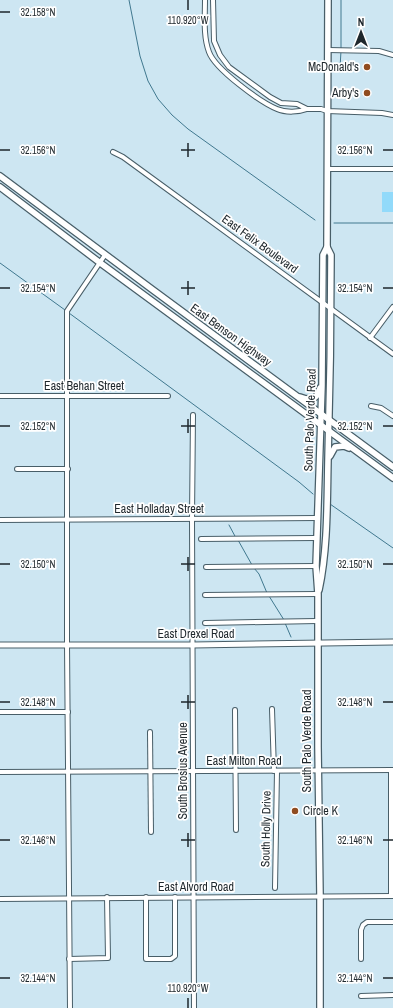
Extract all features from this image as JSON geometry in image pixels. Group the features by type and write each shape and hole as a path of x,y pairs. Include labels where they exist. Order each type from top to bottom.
{"main road":[{"name":"South Palo Verde Road","path":"318,594 323,572 329,431 331,255 327,247 328,1"},
{"name":"East Benson Highway","path":"0,176 104,255 393,467"},
{"name":"East Benson Highway","path":"0,187 99,262 393,478"},
{"name":"South Palo Verde Road","path":"320,1008 318,594 316,538 322,415 323,254 327,247"},
{"path":"194,332 199,324"},
{"path":"295,395 304,399 314,399 318,395 322,380"},
{"path":"328,460 331,452 335,447 339,446 344,446 360,454"}],"street":[{"path":"205,0 205,38 209,53 216,65 226,74 278,110 300,112 307,109 320,109 327,112 382,113 393,115"},
{"path":"213,0 214,41 220,55 229,67 270,97 281,103 297,104 307,109"},
{"path":"205,22 213,22"},
{"path":"328,50 379,51 393,55"},
{"path":"258,97 260,90"},
{"name":"East Felix Boulevard","path":"113,152 123,156 393,354"},
{"path":"327,170 393,169"},
{"path":"70,1008 68,898 67,311 104,255"},
{"path":"370,338 393,307"},
{"name":"East Behan Street","path":"0,396 168,396"},
{"path":"371,406 381,408 393,416"},
{"name":"South Brosius Avenue","path":"193,415 194,1008"},
{"path":"17,469 68,469"},
{"name":"East Holladay Street","path":"0,520 317,518"},
{"path":"200,539 316,538"},
{"path":"206,567 316,566"},
{"path":"205,595 318,594"},
{"path":"204,623 317,621"},
{"name":"East Drexel Road","path":"0,645 193,645 393,642"},
{"name":"South Holly Drive","path":"272,709 275,771 275,888"},
{"path":"235,710 236,830"},
{"path":"0,712 68,712"},
{"path":"150,732 151,832"},
{"name":"East Milton Road","path":"0,772 151,770 392,770"},
{"path":"392,770 392,896"},
{"name":"East Alvord Road","path":"0,900 146,897 392,896"},
{"path":"146,897 146,959 171,959 175,956 175,897"},
{"path":"69,959 108,958 107,898"},
{"path":"362,959 361,923 393,922"},
{"path":"361,996 393,995"}],"shaded area":[{"path":"382,192 393,192 393,212 382,212"}],"waterway":[{"path":"129,0 140,56 148,81 158,99 172,115 188,129 315,220"},
{"path":"341,0 341,48"},
{"path":"340,68 341,51"},
{"path":"334,223 393,223"},
{"path":"0,263 65,310"},
{"path":"69,313 299,482 313,494"},
{"path":"330,504 393,548"},
{"path":"229,525 236,538"},
{"path":"238,540 252,565"},
{"path":"254,568 259,574 267,593"},
{"path":"269,596 284,620"},
{"path":"285,623 291,637"}],"place":[{"name":"McDonald's","path":"367,67"},
{"name":"Arby's","path":"367,93"},
{"name":"Circle K","path":"295,811"}]}
